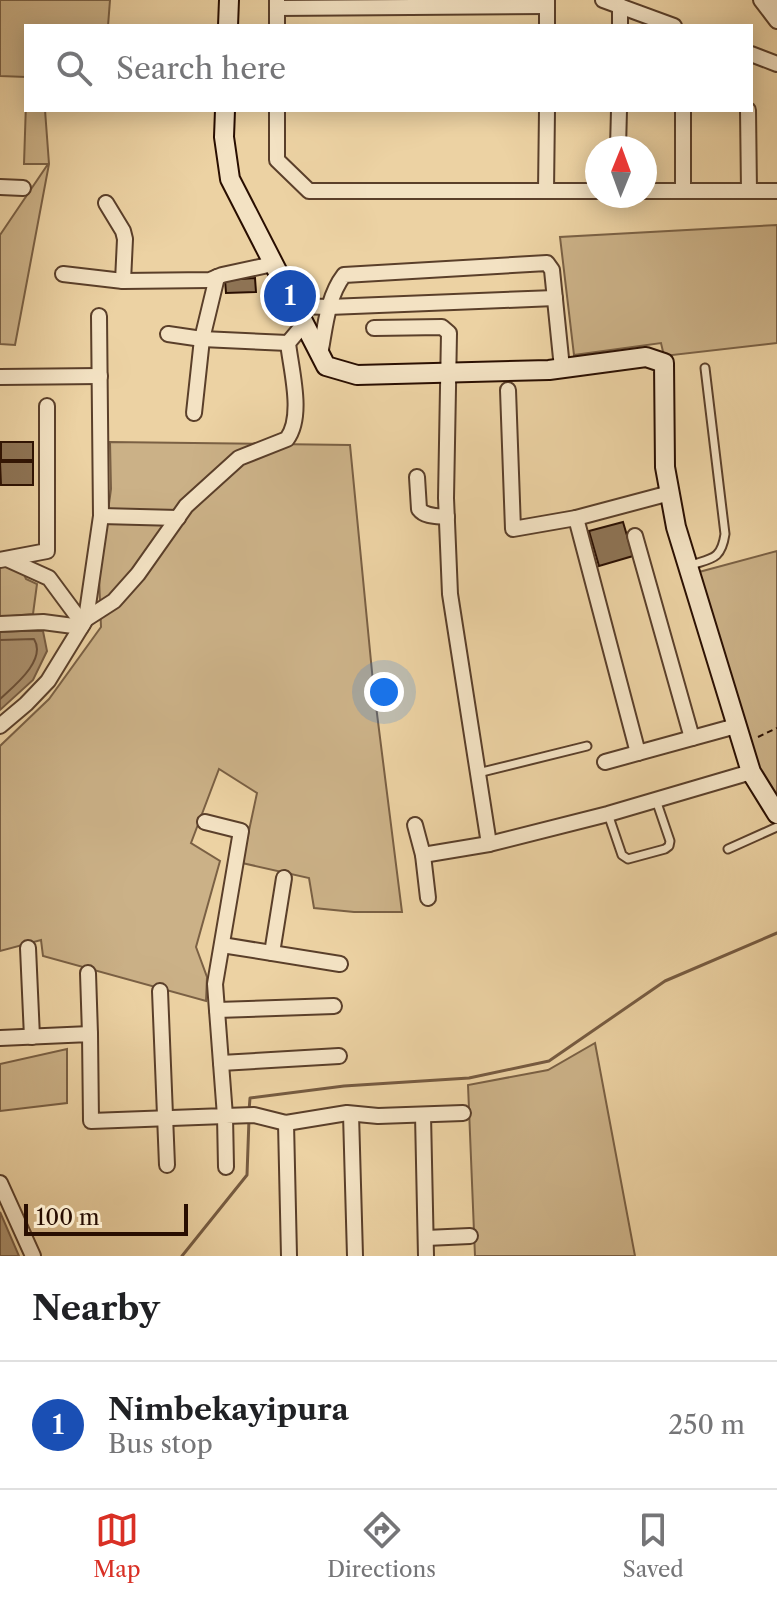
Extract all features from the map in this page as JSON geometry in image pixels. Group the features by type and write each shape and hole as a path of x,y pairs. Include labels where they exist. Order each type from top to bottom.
{"main road":[{"path":"228,24 229,0"},
{"path":"225,112 224,137 230,179 326,366 357,375 562,368 646,357 664,363 665,467 676,527 751,772 777,814"}],"street":[{"path":"603,0 669,24"},
{"path":"762,0 777,6"},
{"path":"762,0 777,21"},
{"path":"277,4 547,3 547,24"},
{"path":"620,6 620,24"},
{"path":"753,55 777,64"},
{"path":"277,112 277,160 309,191 585,191"},
{"path":"546,191 547,112"},
{"path":"618,136 619,112"},
{"path":"683,112 683,191"},
{"path":"748,112 749,191"},
{"path":"0,187 23,188"},
{"path":"657,191 777,191"},
{"path":"106,203 125,239 123,281"},
{"path":"320,355 329,307 344,275 547,263 552,270 562,368"},
{"path":"63,274 123,281 210,280 273,264"},
{"path":"194,413 202,339 217,277"},
{"path":"295,306 555,298"},
{"path":"83,624 101,516 99,316"},
{"path":"0,726 48,681 83,624 114,601 138,574 186,506 239,458 287,439 292,432 296,402 288,343 304,324"},
{"path":"374,328 442,327 449,333 447,517 450,594 489,844"},
{"path":"168,334 202,339 288,343"},
{"path":"0,377 100,376"},
{"path":"508,390 513,529 576,518 670,493"},
{"path":"4,559 47,551 47,406"},
{"path":"417,477 421,512 447,517"},
{"path":"101,516 178,518"},
{"path":"576,518 638,753"},
{"path":"635,536 692,738"},
{"path":"4,559 49,578 83,624"},
{"path":"0,624 83,624"},
{"path":"605,762 692,738 739,735"},
{"path":"423,855 489,844 608,814 751,772"},
{"path":"205,822 241,831 215,984 226,1167"},
{"path":"415,825 423,855 428,898"},
{"path":"272,953 284,878"},
{"path":"222,945 340,964"},
{"path":"28,948 32,1037"},
{"path":"88,973 91,1121 254,1115 286,1123 351,1114 463,1113"},
{"path":"160,991 167,1165"},
{"path":"217,1010 334,1006"},
{"path":"0,1038 90,1034"},
{"path":"221,1063 339,1056"},
{"path":"351,1114 355,1256"},
{"path":"423,1115 426,1256"},
{"path":"286,1123 289,1256"},
{"path":"0,1183 33,1256"},
{"path":"426,1238 470,1236"}],"lane":[{"path":"688,566 719,555 725,534 705,368"},
{"path":"478,773 587,746"},
{"path":"608,814 622,855 628,859 665,849 670,841 656,800"},
{"path":"728,849 777,827"}],"path":[{"path":"739,735 777,728"}],"shaded area":[{"path":"0,0 110,0 108,24 24,24 24,77 0,76"},
{"path":"26,112 45,112 49,164 15,345 0,344 0,235 48,164 24,164"},
{"path":"777,225 777,343 664,356 661,343 574,355 560,237"},
{"path":"110,442 350,445 373,682 402,912 314,908 309,878 242,863 257,793 219,769 191,843 220,861 196,947 207,977 206,1001 43,956 41,940 0,951 0,746 49,699 101,627 99,577 111,489"},
{"path":"777,551 777,796 759,768 699,572"},
{"path":"7,565 23,572 26,579 37,584 33,614 0,617 0,566"},
{"path":"595,1043 635,1256 475,1256 468,1085 548,1070"},
{"path":"67,1049 67,1103 0,1111 0,1064"}],"water":[{"path":"43,631 47,651 33,680 0,710 0,632"},
{"path":"0,1212 19,1256 0,1256"}],"building":[{"path":"255,278 256,292 226,293 225,280"},
{"path":"275,291 279,301 268,305 264,295"},
{"path":"1,442 33,442 33,460 1,460"},
{"path":"0,462 33,462 33,485 1,485"},
{"path":"623,522 633,556 599,566 589,531"}],"waterway":[{"path":"249,1111 250,1098 344,1086 469,1078 549,1061 665,981 777,933"},
{"path":"182,1256 247,1175 249,1119"}],"place":[{"name":"Nimbekayipura","path":"290,296"}]}
